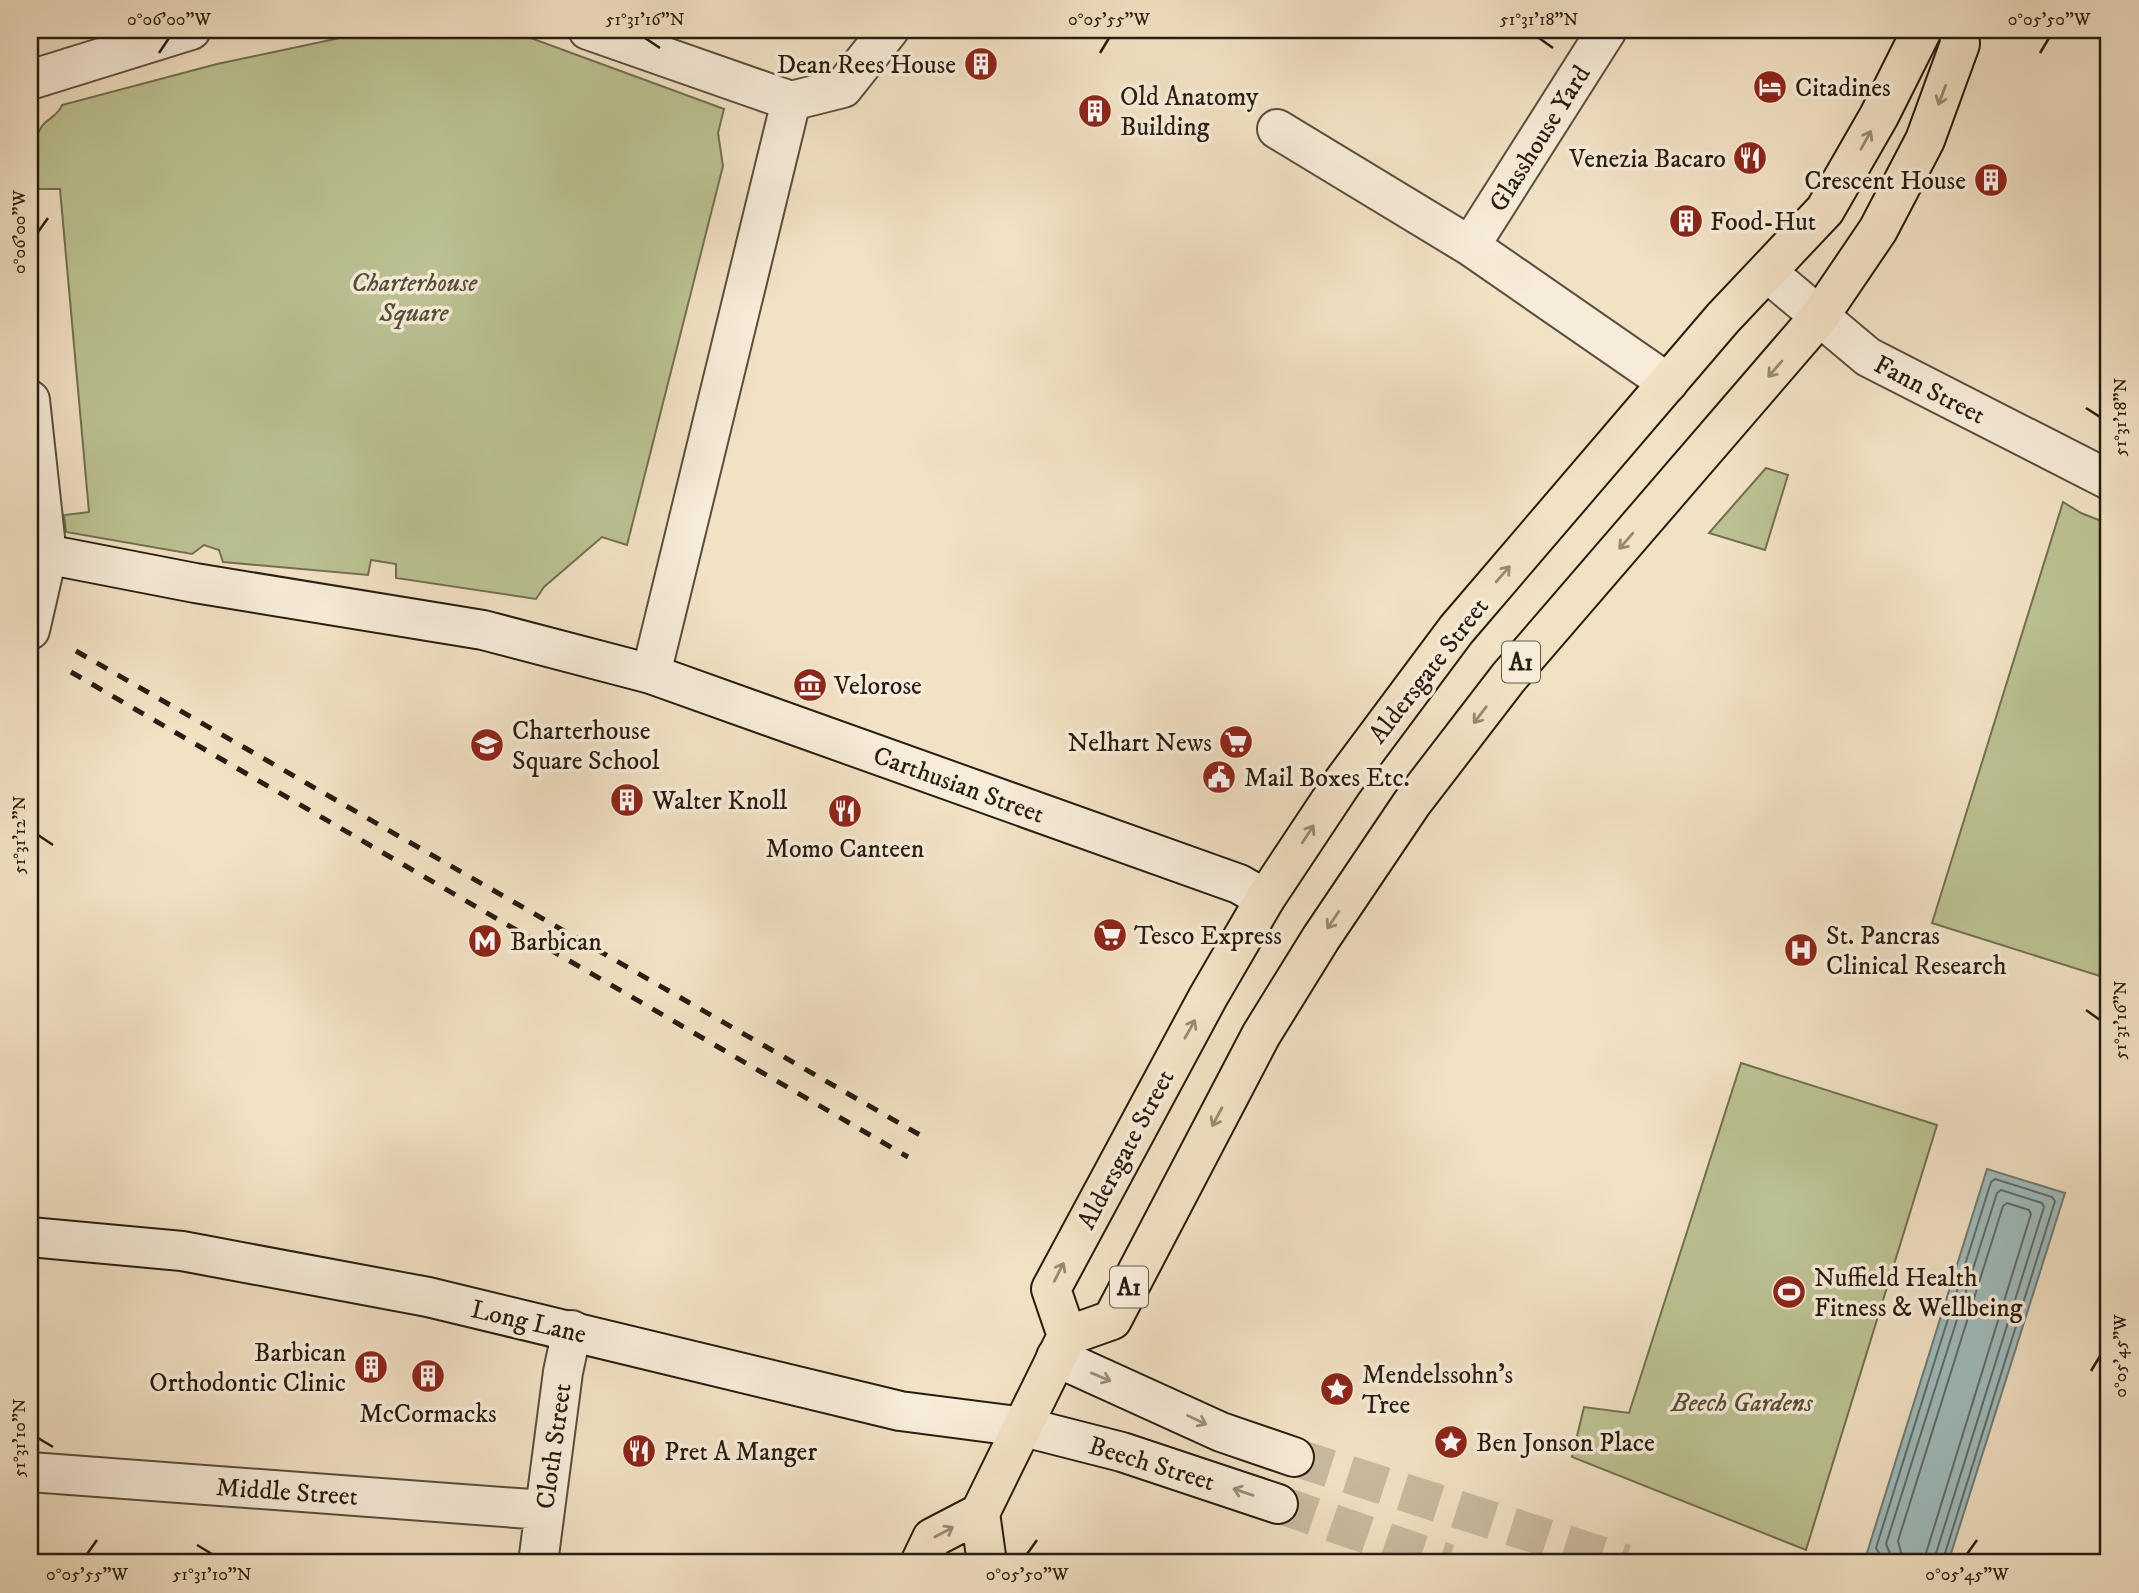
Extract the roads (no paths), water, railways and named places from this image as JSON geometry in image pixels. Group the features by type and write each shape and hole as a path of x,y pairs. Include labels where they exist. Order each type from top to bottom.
{"main road":[{"name":"Aldersgate Street","path":"1061,1347 1051,1289 1156,1090 1265,899 1342,783 1456,630 1723,318 1825,210 1879,116 1922,30"},
{"name":"A1","path":"1061,1347 1112,1320 1261,1035 1321,938 1412,803 1508,678 1819,317 1878,230 1925,140 1960,44 1959,30"},
{"path":"987,1563 980,1513 1061,1347"},
{"path":"920,1563 932,1538 980,1513"}],"street":[{"path":"30,80 191,30"},
{"path":"588,30 790,101 843,88 889,30"},
{"name":"Glasshouse Yard","path":"1470,246 1607,30"},
{"path":"38,554 483,630 651,674 790,101"},
{"path":"1277,129 1470,246 1668,383"},
{"name":"Fann Street","path":"1768,273 1868,358 2109,480"},
{"path":"30,400 38,554 30,630"},
{"name":"Carthusian Street","path":"651,674 1240,884 1265,899"},
{"name":"Long Lane","path":"30,1237 182,1251 428,1297 900,1411 1024,1427"},
{"name":"Cloth Street","path":"538,1563 563,1372 572,1330"},
{"name":"Beech Street","path":"1061,1347 1221,1432 1294,1457"},
{"name":"Beech Street","path":"1024,1427 1122,1452 1278,1504"},
{"name":"Middle Street","path":"30,1472 544,1510"}],"water":[{"path":"1987,1169 2065,1193 1948,1563 1888,1563 1866,1556"}],"tunnel":[{"path":"1294,1457 1625,1563"},
{"path":"1278,1504 1448,1563"}],"railway":[{"path":"76,651 920,1135"},
{"path":"71,672 908,1157"}],"place":[{"name":"Dean Rees House","path":"981,64"},
{"name":"Citadines","path":"1770,87"},
{"name":"Old Anatomy Building","path":"1095,111"},
{"name":"Venezia Bacaro","path":"1750,158"},
{"name":"Crescent House","path":"1991,180"},
{"name":"Food-Hut","path":"1686,221"},
{"name":"Velorose","path":"810,685"},
{"name":"Nelhart News","path":"1236,742"},
{"name":"Charterhouse Square School","path":"487,745"},
{"name":"Mail Boxes Etc.","path":"1219,777"},
{"name":"Walter Knoll","path":"627,800"},
{"name":"Momo Canteen","path":"845,811"},
{"name":"Tesco Express","path":"1110,935"},
{"name":"Barbican","path":"485,941"},
{"name":"St. Pancras Clinical Research","path":"1801,950"},
{"name":"Nuffield Health Fitness & Wellbeing","path":"1789,1292"},
{"name":"Barbican Orthodontic Clinic","path":"371,1367"},
{"name":"McCormacks","path":"428,1376"},
{"name":"Mendelssohn's Tree","path":"1337,1389"},
{"name":"Ben Jonson Place","path":"1451,1442"},
{"name":"Pret A Manger","path":"639,1451"}],"park label":[{"name":"Charterhouse Square","path":"414,297"},
{"name":"Beech Gardens","path":"1742,1402"}]}
